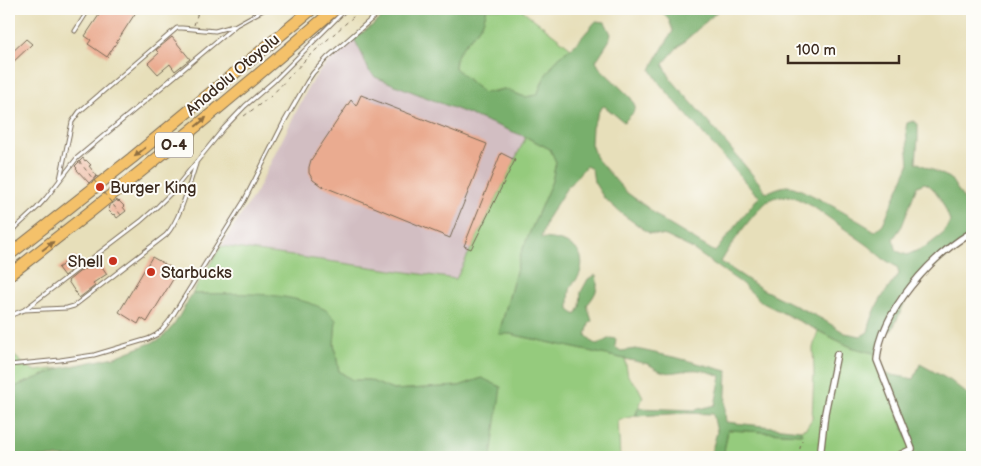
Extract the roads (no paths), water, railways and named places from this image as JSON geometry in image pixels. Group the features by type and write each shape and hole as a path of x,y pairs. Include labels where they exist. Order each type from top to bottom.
{"highway":[{"name":"Anadolu Otoyolu","path":"9,255 132,158 312,9"},
{"name":"Anadolu Otoyolu","path":"9,275 144,170 335,9"}],"street":[{"path":"895,457 912,449 877,360 878,346 900,301 915,281 929,265 972,232"},
{"path":"820,457 825,413 838,354"}],"lane":[{"path":"75,31 89,9"},
{"path":"9,234 37,208 77,158 236,25 265,9"},
{"path":"9,316 24,310 158,206 224,128 346,9"},
{"path":"9,365 94,355 148,339 161,331 170,320 244,201 284,122 307,82 327,58 383,9"},
{"path":"60,181 72,122 79,112 177,28 215,31 236,25"},
{"path":"24,310 74,306 166,235 176,220 197,161"}],"place":[{"name":"Burger King","path":"100,187"},
{"name":"Shell","path":"113,261"},
{"name":"Starbucks","path":"151,272"}]}
